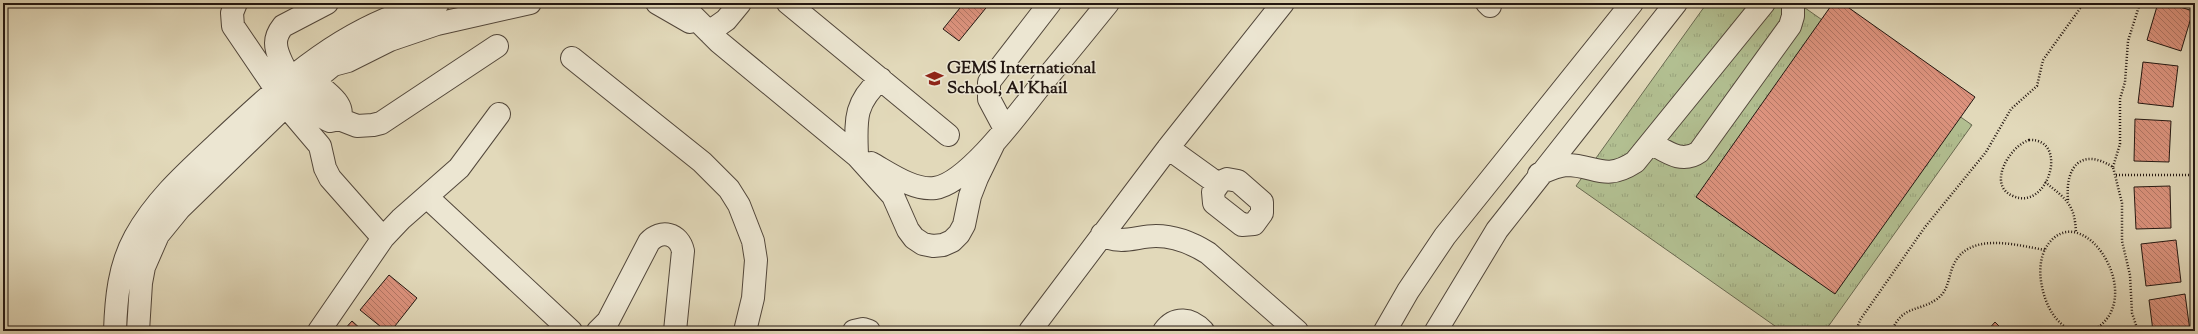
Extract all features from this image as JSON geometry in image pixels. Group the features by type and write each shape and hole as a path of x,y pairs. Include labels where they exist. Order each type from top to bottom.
{"street":[{"path":"236,3 232,13 233,26 326,119 339,119 357,126 373,126 381,123 497,46"},
{"path":"327,3 288,23 279,31 276,44 277,50 297,91 320,146 330,178 383,238"},
{"path":"138,331 141,284 144,267 158,235 168,221 297,91 305,57 334,31 352,20 392,3"},
{"path":"150,331 156,267 169,239 178,226 341,42 368,27 396,15 438,3"},
{"path":"115,331 116,300 122,269 134,239 151,211 172,186 297,91 342,70 348,61 411,32 512,6 530,3"},
{"path":"657,3 709,32"},
{"path":"680,3 709,32 857,156 893,196 908,230 914,238 923,244 933,246 943,245 952,241 959,234 964,225 975,184 1000,136 989,99 989,82 1050,3"},
{"path":"709,32 726,20 740,3"},
{"path":"788,3 948,135"},
{"path":"857,156 906,181 933,188 941,187 956,178 1000,136 1108,3"},
{"path":"1030,331 1168,148 1283,3"},
{"path":"1385,331 1408,291 1445,236 1632,3"},
{"path":"1436,331 1497,230 1539,174 1676,3"},
{"path":"1539,174 1565,165 1596,172 1617,171 1635,162 1764,3"},
{"path":"1651,143 1682,158 1694,156 1699,152 1790,26 1793,16 1793,3"},
{"path":"572,58 702,162 721,180 736,200 747,223 756,260 753,298 744,331"},
{"path":"857,156 856,119 859,108 862,100 881,79"},
{"path":"319,331 383,238 459,168 499,114"},
{"path":"1168,148 1218,184"},
{"path":"427,197 571,331"},
{"path":"598,331 608,321 649,242 653,238 664,234 670,234 679,241 683,251 675,331"},
{"path":"1102,234 1115,241 1143,237 1171,237 1197,246 1208,253 1297,331"},
{"path":"1164,331 1173,322 1179,320 1192,322 1203,331"},
{"path":"854,331 863,329 869,331"}],"path":[{"path":"1856,331 1860,320 1925,227 1986,152 2011,109 2037,86 2043,60 2084,3"},
{"path":"2138,331 2132,314 2130,275 2122,241 2122,203 2113,167 2120,144 2120,99 2126,82 2128,41 2140,3"},
{"path":"2029,140 2036,140 2047,146 2052,160 2052,167 2045,182 2040,191 2029,197 2016,198 2008,195 2003,184 2002,171 2004,163 2017,145 2029,140"},
{"path":"2076,233 2073,210 2068,200 2067,187 2069,172 2078,163 2091,159 2106,163 2113,167"},
{"path":"2116,175 2195,175"},
{"path":"2045,182 2068,200"},
{"path":"2070,331 2059,322 2047,304 2040,279 2042,257 2045,250 2055,237 2062,233 2076,233 2087,238 2101,250 2112,272 2115,284 2114,303 2108,317 2100,326 2092,331"},
{"path":"1892,331 1902,314 1939,298 1948,286 1951,270 1957,260 1971,248 1979,245 2007,243 2045,250"},
{"path":"2100,326 2103,331"}],"green space":[{"path":"1707,3 1798,3 1972,125 1825,331 1782,331 1576,186"}],"building":[{"path":"964,3 990,3 959,41 943,29"},
{"path":"1833,3 1842,3 1975,97 1835,294 1696,197"},
{"path":"2158,3 2167,3 2193,11 2181,51 2147,40"},
{"path":"2143,62 2178,66 2173,107 2138,103"},
{"path":"2135,119 2171,121 2169,162 2134,161"},
{"path":"2170,186 2171,228 2136,229 2134,187"},
{"path":"2176,240 2181,282 2146,286 2141,244"},
{"path":"389,275 417,298 391,331 386,331 360,310"},
{"path":"2185,294 2190,331 2153,331 2149,300"},
{"path":"352,321 363,331 343,331"},
{"path":"1995,322 2004,331 1987,331"}],"place":[{"name":"GEMS International School, Al Khail","path":"934,79"}]}
